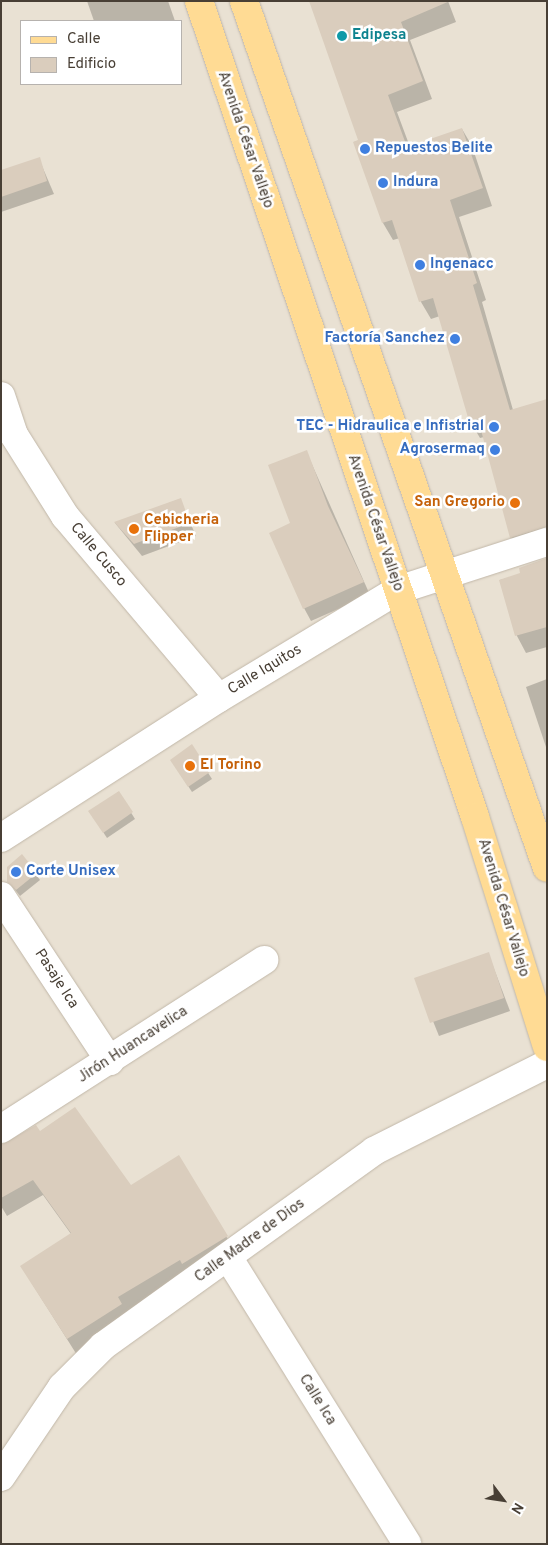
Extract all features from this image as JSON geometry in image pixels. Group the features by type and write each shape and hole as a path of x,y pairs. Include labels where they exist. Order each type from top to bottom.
{"main road":[{"path":"244,1 442,574 547,868"},
{"name":"Avenida César Vallejo","path":"205,3 398,590 475,817 547,1047"}],"street":[{"name":"Calle Cusco","path":"1,396 14,435 65,516 219,698"},
{"name":"Calle Iquitos","path":"1,838 219,698 398,590 442,574 547,542"},
{"name":"Pasaje Ica","path":"1,896 110,1061"},
{"name":"Jirón Huancavelica","path":"1,1129 110,1061 264,960"},
{"name":"Calle Madre de Dios","path":"1,1477 62,1387 103,1346 374,1151 547,1064"},
{"name":"Calle Ica","path":"228,1257 402,1542"}],"shaded area":[{"path":"1,1 547,1 547,1544 1,1544"}],"building":[{"path":"309,1 450,1 401,22 423,81 388,95 407,147 462,128 483,188 450,200 477,283 473,285 510,410 547,399 547,527 510,538 478,419 469,421 433,298 419,302 392,220 382,223 353,142 358,140"},
{"path":"40,157 47,181 1,197 1,170"},
{"path":"307,450 328,506 364,582 303,609 269,533 290,523 268,465"},
{"path":"181,498 190,523 134,544 114,522"},
{"path":"547,558 547,627 515,636 499,580 520,573 519,568"},
{"name":"El Torino","path":"192,744 210,772 188,787 170,760"},
{"path":"119,791 133,812 103,833 88,811"},
{"path":"22,854 37,873 16,890 7,882 7,867"},
{"path":"489,952 504,998 430,1023 414,978"},
{"path":"75,1107 131,1185 179,1155 228,1236 182,1264 180,1260 118,1297 122,1304 67,1339 20,1266 71,1233 33,1180 1,1198 1,1145 36,1125 40,1131"}],"place":[{"name":"Edipesa","path":"342,36"},
{"name":"Repuestos Belite","path":"365,149"},
{"name":"Indura","path":"383,183"},
{"name":"Ingenacc","path":"420,265"},
{"name":"Factoría Sanchez","path":"455,339"},
{"name":"TEC - Hidraulica e Infistrial","path":"494,427"},
{"name":"Agrosermaq","path":"495,450"},
{"name":"San Gregorio","path":"515,503"},
{"name":"Cebicheria Flipper","path":"134,529"},
{"name":"El Torino","path":"190,766"},
{"name":"Corte Unisex","path":"16,872"}]}
